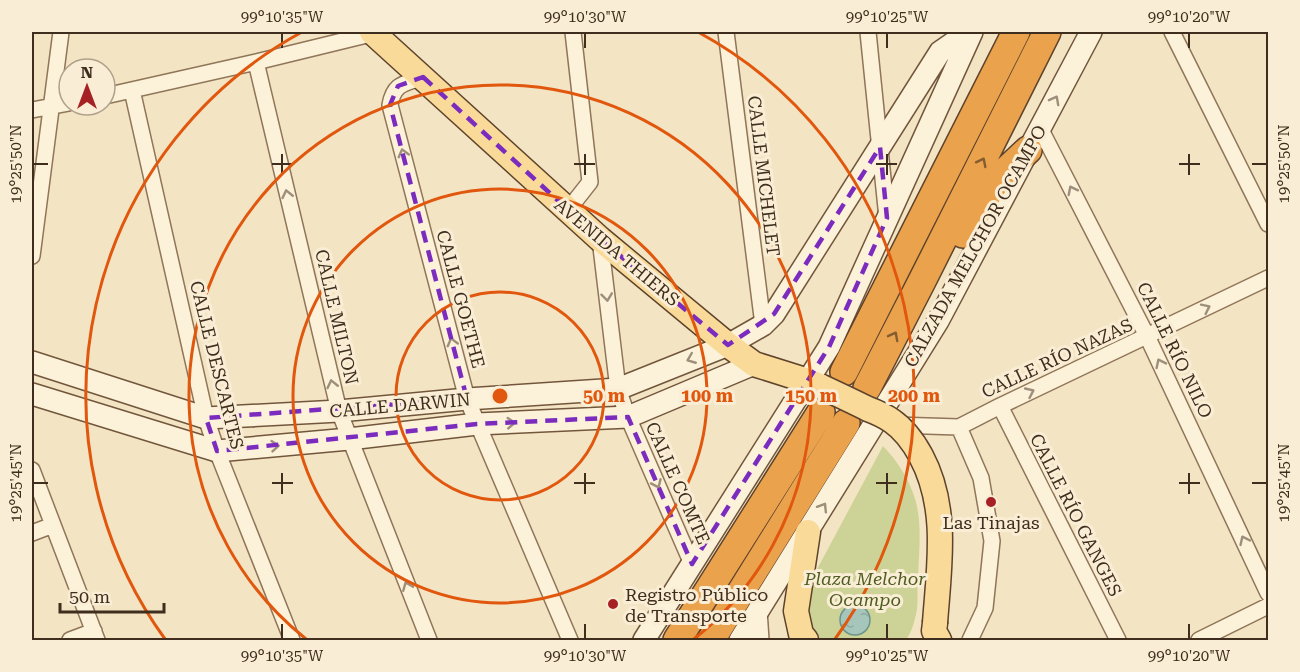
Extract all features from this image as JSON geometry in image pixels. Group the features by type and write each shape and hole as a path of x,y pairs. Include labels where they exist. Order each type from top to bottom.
{"highway":[{"path":"677,640 824,388 1016,32"},
{"path":"867,388 1047,32"},
{"path":"923,279 952,252 998,178 1034,139"},
{"path":"711,640 846,423"}],"main road":[{"name":"AVENIDA THIERS","path":"375,32 600,239 728,345 754,364 824,388 880,415 884,424"},
{"path":"884,424 909,438 925,464 936,499 940,521 940,548 934,634"},
{"path":"806,640 801,634 796,610 808,532"}],"street":[{"path":"32,256 61,32"},
{"path":"117,93 375,32"},
{"path":"568,210 590,182 573,32"},
{"name":"CALLE MICHELET","path":"726,32 763,325"},
{"path":"868,32 887,218"},
{"path":"644,640 692,564 824,388 829,347 970,32"},
{"name":"CALLE DARWIN","path":"32,362 206,418 339,411 466,399 618,389 728,345 763,325 774,314 940,52 970,32"},
{"name":"CALZADA MELCHOR OCAMPO","path":"740,640 808,532 884,424 1092,32"},
{"path":"1172,32 1269,224"},
{"name":"CALLE MILTON","path":"256,62 339,411 429,640"},
{"name":"CALLE GOETHE","path":"423,77 398,86 392,94 390,105 466,399 570,640"},
{"name":"CALLE DESCARTES","path":"132,90 206,418 292,640"},
{"path":"32,110 57,105"},
{"name":"CALLE RÍO NILO","path":"1034,139 1148,336 1269,593"},
{"name":"CALLE COMTE","path":"600,239 618,389 692,564"},
{"name":"CALLE RÍO NAZAS","path":"959,427 1269,278"},
{"name":"CALLE DARWIN","path":"32,394 217,451 350,439 477,424 628,417 754,364"},
{"name":"CALLE RÍO GANGES","path":"1000,406 1118,640"},
{"path":"884,424 959,427 981,478 992,541 985,608 970,640"},
{"path":"32,470 96,636 70,640"},
{"path":"32,533 53,525"},
{"path":"1199,640 1269,606"},
{"path":"759,610 761,640"}],"highlighted area":[{"path":"423,77 600,239 728,345 774,314 880,147 887,218 829,347 692,564 628,417 477,424 217,451 206,418 467,399 390,105 398,86"}],"green space":[{"name":"Plaza Melchor Ocampo","path":"883,446 907,480 918,513 920,534 917,605 913,626 906,640 814,640 805,616 807,588"}],"water":[{"path":"855,605 866,609 870,620 866,631 855,635 844,631 840,620 844,609"}],"place":[{"name":"Las Tinajas","path":"991,502"},
{"name":"Registro Público de Transporte","path":"613,604"}]}
